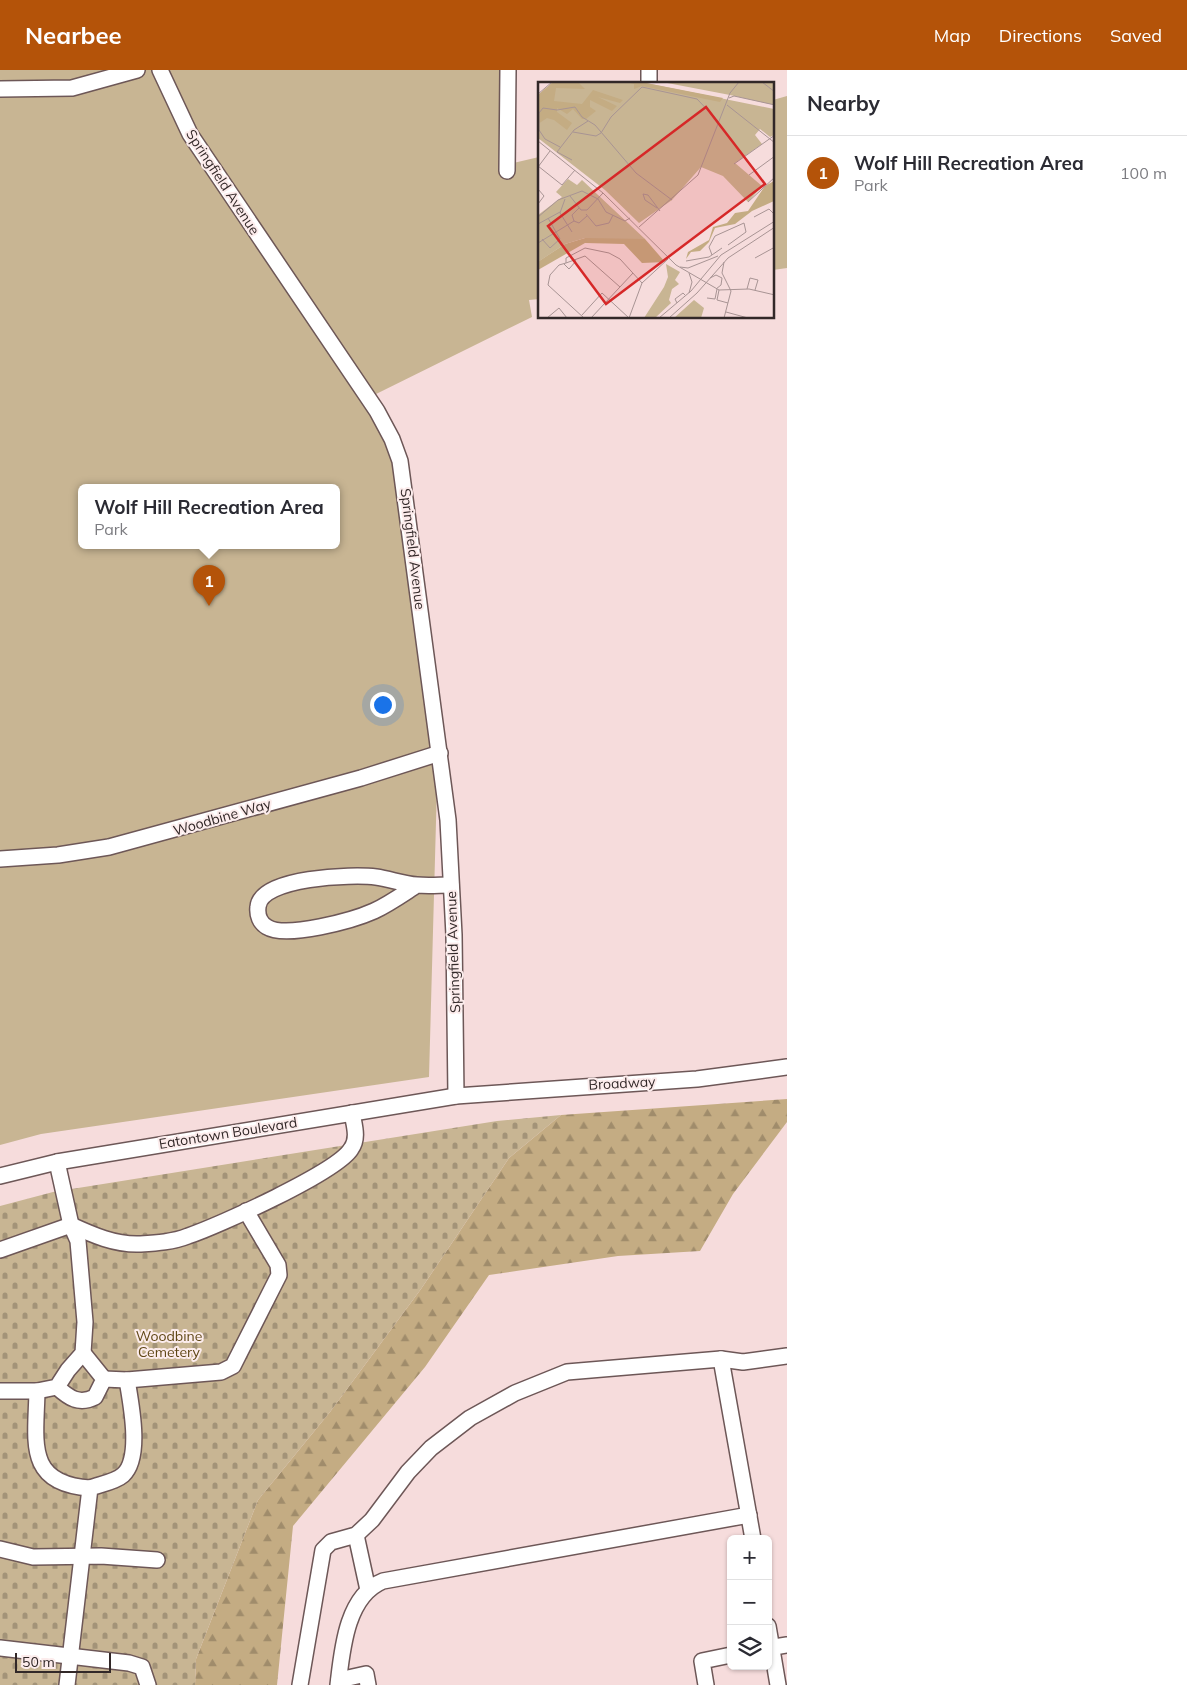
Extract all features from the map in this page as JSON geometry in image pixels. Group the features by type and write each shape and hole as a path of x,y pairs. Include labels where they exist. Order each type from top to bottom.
{"street":[{"path":"0,89 72,88 137,70"},
{"name":"Springfield Avenue","path":"160,70 190,134 377,411 392,440 404,482 448,820 456,974 456,1096"},
{"path":"507,171 508,70"},
{"name":"Woodbine Way","path":"0,859 58,855 109,847 361,778 440,753"},
{"path":"417,885 375,910 306,930 278,931 268,927 262,922 258,910 258,904 267,892 287,883 374,877 417,885 452,885"},
{"name":"Broadway","path":"456,1096 697,1079 787,1067"},
{"name":"Eatontown Boulevard","path":"0,1176 56,1162 456,1096"},
{"path":"0,1250 71,1225 110,1241 139,1244 189,1236 246,1211 308,1180 345,1156 353,1147 356,1137 352,1113"},
{"path":"56,1162 78,1250 85,1322 84,1353 104,1379 127,1380 221,1372 233,1366 279,1275 278,1265 246,1211"},
{"path":"0,1391 37,1391 57,1387 68,1370 84,1353"},
{"path":"300,1685 323,1550 330,1542 356,1535 377,1515 408,1472 431,1448 470,1418 522,1390 567,1372 721,1359 744,1362 787,1356"},
{"path":"721,1359 752,1535"},
{"path":"57,1387 70,1398 88,1400 99,1392 104,1379"},
{"path":"37,1391 35,1423 39,1457 44,1470 50,1477 65,1485 90,1488 118,1479 131,1465 134,1454 127,1380"},
{"path":"67,1685 90,1488"},
{"path":"368,1685 366,1674 338,1682 355,1608 368,1590 383,1581 400,1576 749,1515"},
{"path":"356,1535 368,1590"},
{"path":"0,1549 33,1557 82,1556 157,1560"},
{"path":"776,1647 778,1685"},
{"path":"0,1648 128,1663 142,1667 148,1685"},
{"path":"706,1685 702,1661 727,1656"}],"green space":[{"path":"0,70 507,70 505,165 538,157 538,299 529,300 532,317 368,398 398,464 438,749 429,1077 41,1134 0,1145"},
{"path":"787,96 787,268 774,270 774,100"},
{"path":"787,1099 787,1122 733,1194 700,1251 618,1256 489,1275 425,1367 293,1526 277,1685 195,1685 196,1659 258,1500 330,1412 421,1289 509,1158 561,1115"},
{"name":"Woodbine Cemetery","path":"561,1115 509,1158 421,1289 330,1412 258,1500 196,1659 195,1685 0,1685 0,1206 53,1192 497,1121"}],"place":[{"name":"Wolf Hill Recreation Area","path":"209,606"}]}
